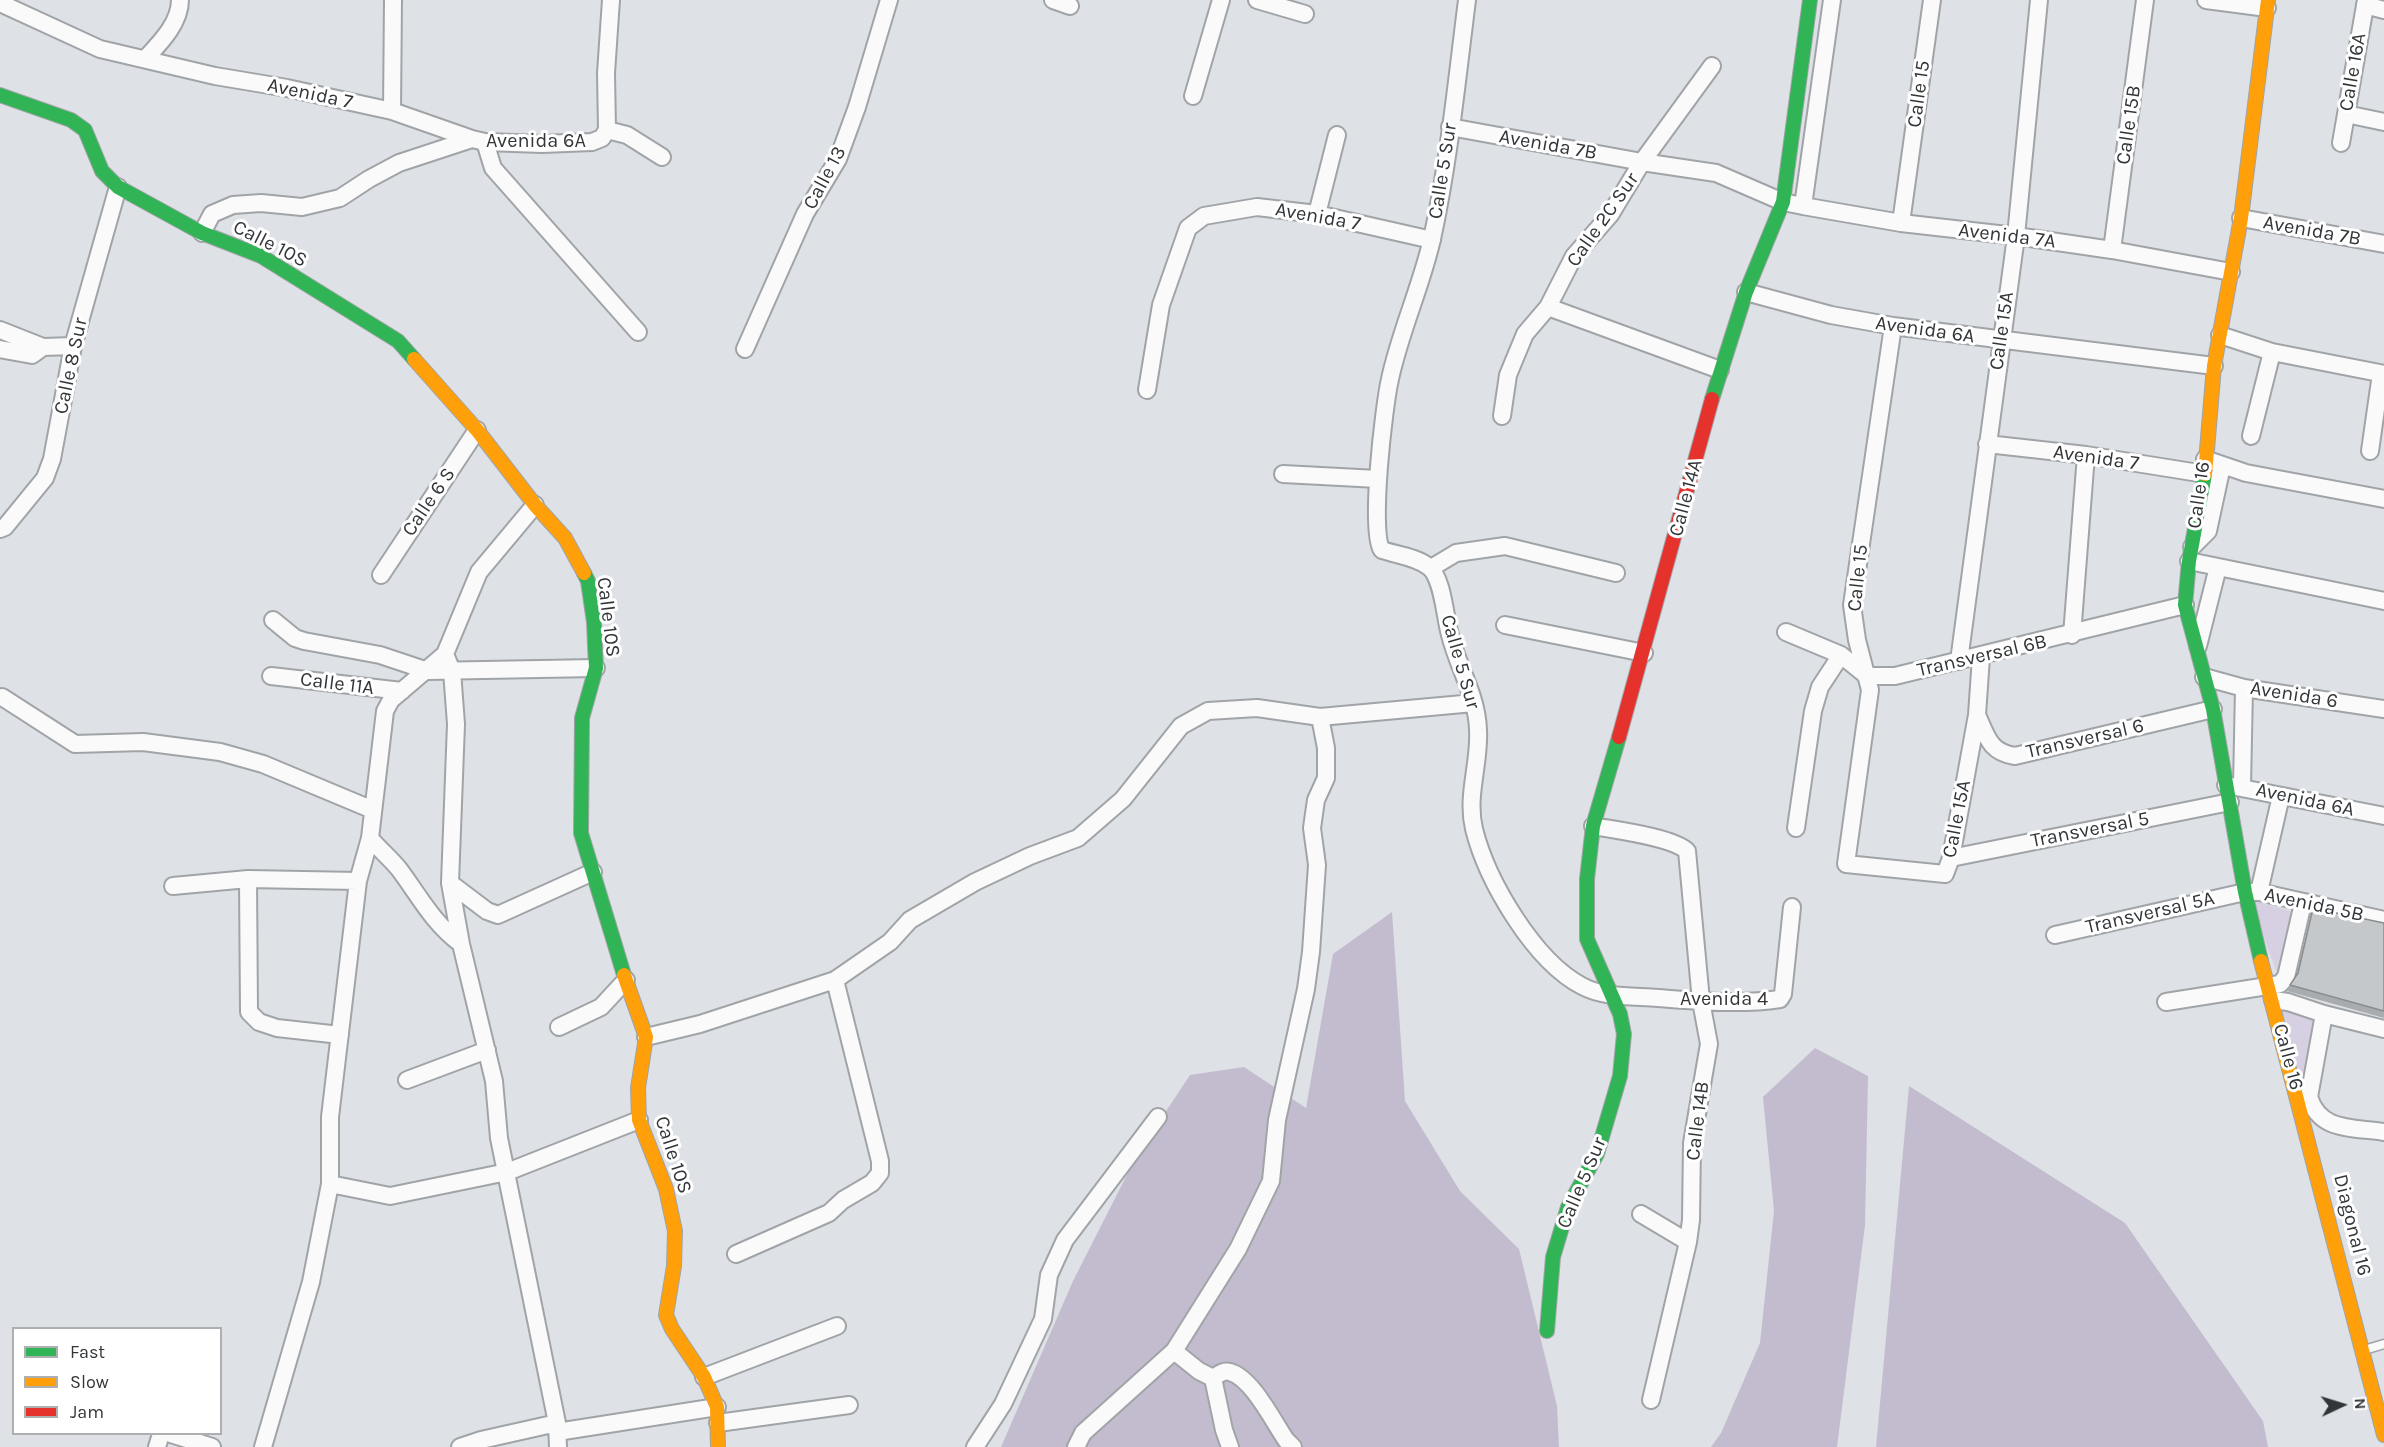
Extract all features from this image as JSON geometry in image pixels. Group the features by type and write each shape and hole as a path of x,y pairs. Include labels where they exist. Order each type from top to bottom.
{"street":[{"path":"0,3 100,49 146,58 167,35 180,6 180,0"},
{"path":"392,111 393,0"},
{"path":"607,130 606,73 611,0"},
{"name":"Calle 13","path":"745,349 805,214 838,159 857,107 889,0"},
{"path":"1053,0 1070,6"},
{"path":"1193,96 1221,0"},
{"path":"1257,0 1305,14"},
{"name":"Calle 5 Sur","path":"1467,0 1432,240 1390,380 1378,479 1377,539 1382,550 1418,560 1431,568 1438,582 1450,637 1474,703 1478,730 1477,761 1470,795 1474,828 1490,877 1524,930 1560,973 1584,987 1612,995 1620,1014 1624,1034 1620,1076 1597,1154 1568,1207 1553,1257 1546,1331"},
{"name":"Calle 14A","path":"1612,995 1587,939 1587,879 1593,826 1644,653 1720,370 1746,292 1783,202 1810,0"},
{"path":"1803,206 1832,0"},
{"name":"Calle 15","path":"1900,223 1932,0"},
{"name":"Calle 15A","path":"1959,661 2000,340 2016,236 2039,0"},
{"name":"Calle 15B","path":"2112,250 2145,0"},
{"path":"2206,0 2267,4"},
{"path":"2365,2 2384,10"},
{"name":"Calle 16A","path":"2341,143 2365,2"},
{"name":"Calle 16","path":"2267,4 2241,218 2214,366 2205,466 2190,554 2185,605 2234,786 2230,802 2252,892 2270,993 2308,1130"},
{"name":"Avenida 7","path":"146,58 215,76 287,88 392,111 478,141"},
{"name":"Calle 2C Sur","path":"1502,416 1508,375 1525,334 1548,307 1574,256 1610,215 1642,162 1712,66"},
{"name":"Calle 10S","path":"0,95 71,120 85,130 102,171 118,187 202,232 261,256 398,341 477,430 565,538 588,580 594,622 596,668 582,718 581,833 646,1037 638,1088 639,1120 666,1189 675,1231 674,1266 666,1315 672,1329 704,1377 718,1415 718,1447"},
{"path":"2346,114 2384,122"},
{"name":"Avenida 7B","path":"1450,127 1716,173 1783,202"},
{"name":"Avenida 6A","path":"202,232 212,214 233,205 261,203 302,207 340,198 369,178 399,163 478,141 542,144 592,142 602,138 607,130 627,135 662,157"},
{"path":"1317,214 1336,135"},
{"path":"478,141 494,168 638,332"},
{"name":"Calle 8 Sur","path":"0,529 45,478 52,459 74,346 118,187"},
{"name":"Avenida 7A","path":"1783,202 1900,223 2112,250 2231,272"},
{"name":"Avenida 7","path":"1147,390 1161,305 1188,228 1204,216 1257,207 1317,214 1432,240"},
{"name":"Avenida 7B","path":"2241,218 2384,244"},
{"name":"Avenida 6A","path":"1746,292 1831,315 1893,326 2214,366"},
{"path":"1548,307 1720,370"},
{"name":"Calle 15","path":"1893,326 1852,605 1857,640 1870,690 1870,704 1846,864 1948,866"},
{"path":"0,330 43,347 74,346"},
{"path":"2220,335 2272,352 2383,374 2370,451"},
{"path":"0,349 32,355 43,347"},
{"path":"2251,435 2272,352"},
{"name":"Calle 6 S","path":"381,575 477,430"},
{"name":"Avenida 7","path":"1987,444 2222,466 2246,473 2384,499"},
{"path":"2072,635 2086,455"},
{"path":"2222,466 2208,531 2190,554 2218,567 2384,601"},
{"path":"1284,474 1378,479"},
{"path":"263,1447 311,1282 330,1184 330,1117 358,881 370,838 385,711 391,700 445,654 479,572 536,505"},
{"path":"1431,568 1456,553 1505,546 1616,573"},
{"path":"2198,647 2218,567"},
{"name":"Transversal 6B","path":"1867,676 1895,676 1981,657 2185,605"},
{"path":"273,620 295,638 304,641 380,656 428,670 596,668"},
{"path":"1505,625 1644,653"},
{"path":"1786,632 1841,655 1867,676"},
{"path":"445,654 452,670 456,724 450,883 461,944 494,1081 499,1138 557,1434"},
{"path":"1796,828 1813,711 1820,687 1841,655"},
{"name":"Calle 15A","path":"1948,866 1977,715 1981,657"},
{"name":"Calle 11A","path":"271,676 402,691"},
{"name":"Avenida 6","path":"2204,678 2244,688 2384,709"},
{"path":"2234,786 2244,688"},
{"path":"2,697 75,744 143,742 220,752 263,764 373,810"},
{"path":"646,1037 700,1024 835,980 890,942 910,920 975,882 1030,856 1078,838 1123,799 1181,726 1208,711 1257,708 1320,717 1474,703"},
{"name":"Transversal 6","path":"1977,715 1993,747 2002,754 2014,756 2213,709"},
{"path":"1076,1447 1083,1433 1174,1351 1238,1249 1271,1181 1276,1120 1306,989 1311,952 1317,865 1312,828 1316,800 1326,778 1326,748 1320,717"},
{"name":"Avenida 6A","path":"2234,786 2384,816"},
{"path":"2252,892 2281,795"},
{"name":"Transversal 5","path":"1948,866 2230,802"},
{"name":"Calle 14B","path":"1593,826 1682,846 1687,851 1701,1001 1709,1044 1692,1143 1691,1220 1688,1242 1652,1400"},
{"path":"370,838 398,868 429,914 444,931 461,944"},
{"path":"450,883 487,911 498,915 593,872"},
{"path":"173,886 248,879 358,881"},
{"path":"248,879 249,1012 259,1022 277,1028 340,1035"},
{"name":"Avenida 5B","path":"2252,892 2384,920"},
{"name":"Transversal 5A","path":"2055,935 2252,892"},
{"path":"2270,993 2286,977 2303,903"},
{"name":"Avenida 4","path":"1612,995 1701,1001 1780,999 1783,994 1792,907"},
{"path":"559,1027 601,1007 626,980"},
{"path":"736,1254 829,1213 843,1200 872,1183 880,1173 880,1161 835,980"},
{"path":"2166,1002 2270,993 2288,1002 2324,1014 2384,1029"},
{"path":"2324,1014 2308,1097 2313,1110 2328,1123 2384,1132"},
{"path":"407,1080 487,1050"},
{"path":"975,1447 1003,1404 1043,1319 1049,1275 1065,1240 1158,1117"},
{"path":"330,1184 390,1196 507,1172 639,1120"},
{"name":"Diagonal 16","path":"2308,1130 2384,1435"},
{"path":"1641,1214 1688,1242"},
{"path":"704,1377 837,1326"},
{"path":"1174,1351 1199,1371 1213,1378"},
{"path":"1213,1378 1223,1372 1230,1372 1246,1382 1285,1445"},
{"path":"1213,1378 1230,1447"},
{"path":"460,1447 718,1415 849,1405"},
{"path":"174,1435 212,1447"}],"lane":[{"path":"2364,1350 2384,1344"}],"shaded area":[{"path":"2251,900 2293,912 2279,980"},
{"path":"1392,912 1405,1101 1460,1191 1519,1249 1557,1406 1559,1447 1001,1447 1073,1281 1137,1155 1190,1075 1244,1067 1306,1108 1333,954"},
{"path":"2277,1004 2321,1016 2300,1095"},
{"path":"1815,1048 1868,1076 1865,1225 1837,1447 1711,1447 1721,1433 1760,1343 1774,1211 1763,1097"},
{"path":"1909,1086 2125,1223 2263,1421 2268,1447 1876,1447"}],"building":[{"path":"2313,908 2384,923 2384,1011 2290,985 2298,973"}],"traffic: fast":[{"path":"1712,399 1746,292 1783,202 1810,0"},
{"path":"0,95 71,120 85,130 102,171 118,187 202,233 261,256 398,341 414,359"},
{"path":"2205,474 2189,561 2185,605 2213,709 2245,892 2261,961"},
{"path":"584,573 588,581 594,622 596,668 582,718 581,833 624,975"},
{"path":"1547,1331 1553,1257 1568,1207 1597,1154 1620,1076 1624,1034 1620,1014 1587,939 1587,879 1593,826 1619,737"}],"traffic: slow":[{"path":"2205,474 2214,366 2241,218 2268,0"},
{"path":"414,359 477,430 535,505 565,538 584,573"},
{"path":"2261,961 2384,1435"},
{"path":"624,975 646,1037 638,1088 639,1120 666,1189 675,1231 674,1266 666,1315 672,1329 704,1377 717,1407 718,1447"}],"traffic: jam":[{"path":"1619,737 1712,399"}]}
